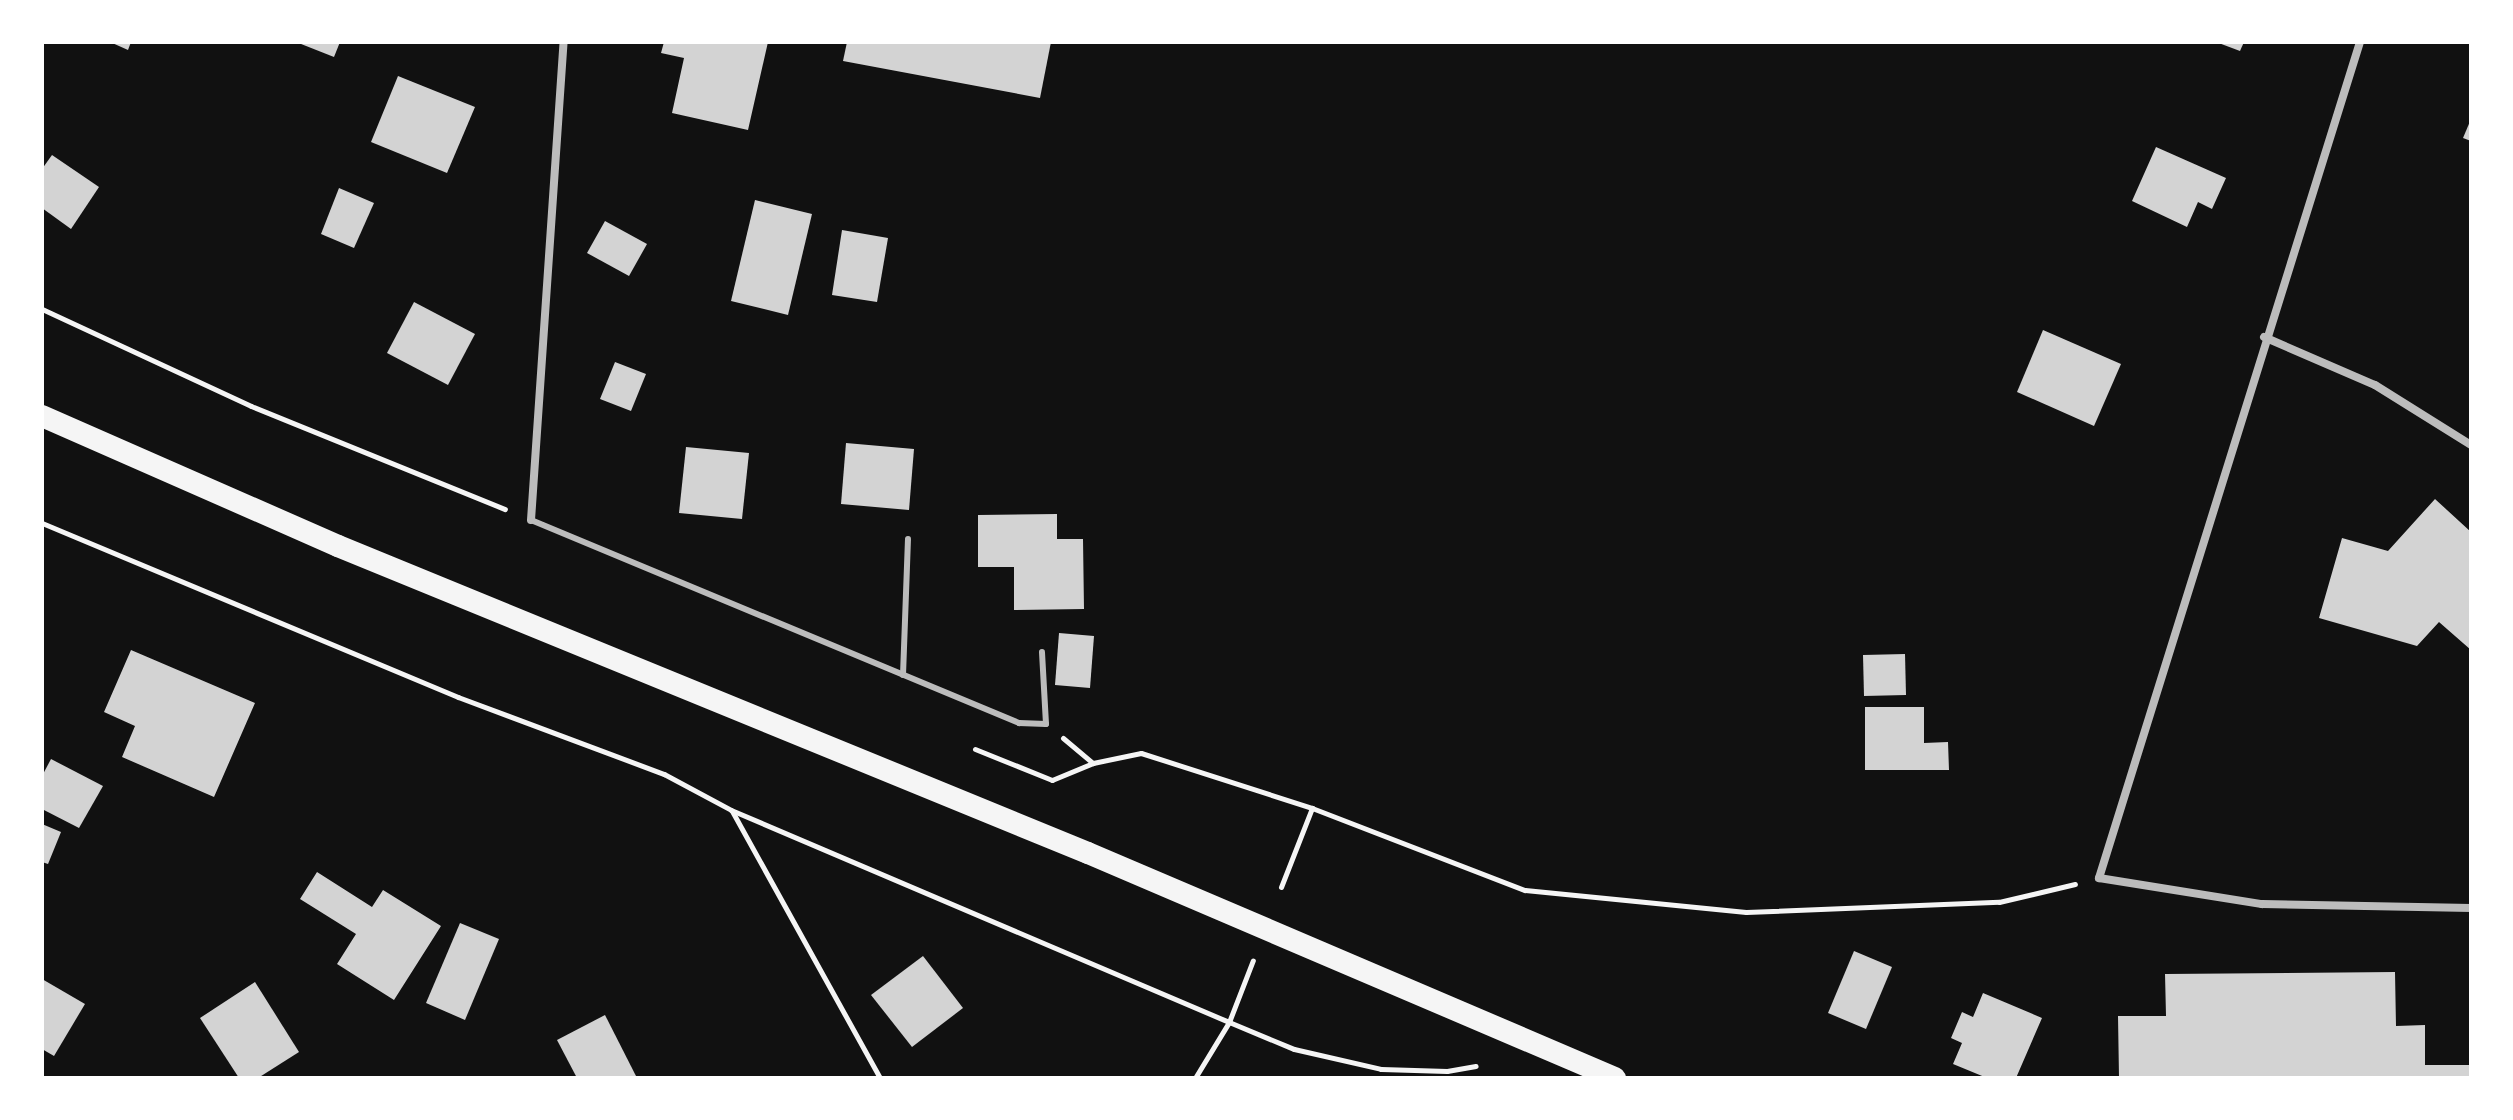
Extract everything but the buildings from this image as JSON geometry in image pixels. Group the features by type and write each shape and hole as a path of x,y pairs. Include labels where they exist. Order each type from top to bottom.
{"highway":[{"path":"42,416 338,546 1088,853 1615,1078"}],"street":[{"path":"531,520 564,42"},
{"path":"2360,42 2264,337 2099,878 2262,904 2471,908"},
{"path":"2264,337 2375,385 2471,445"}],"lane":[{"path":"531,520 1019,723 1046,724 1042,652"},
{"path":"903,675 908,539"}],"path":[{"path":"42,309 251,406 531,520"},
{"path":"42,523 458,697 664,774 731,810 1294,1049 1381,1069 1447,1071 1476,1066"},
{"path":"1046,724 1093,763"},
{"path":"975,749 1052,780 1093,763 1141,753 1312,808 1525,890 1746,912 1999,902 2099,878"},
{"path":"1281,887 1312,808"},
{"path":"731,810 880,1078"},
{"path":"1195,1078 1229,1022 1255,953"}]}
